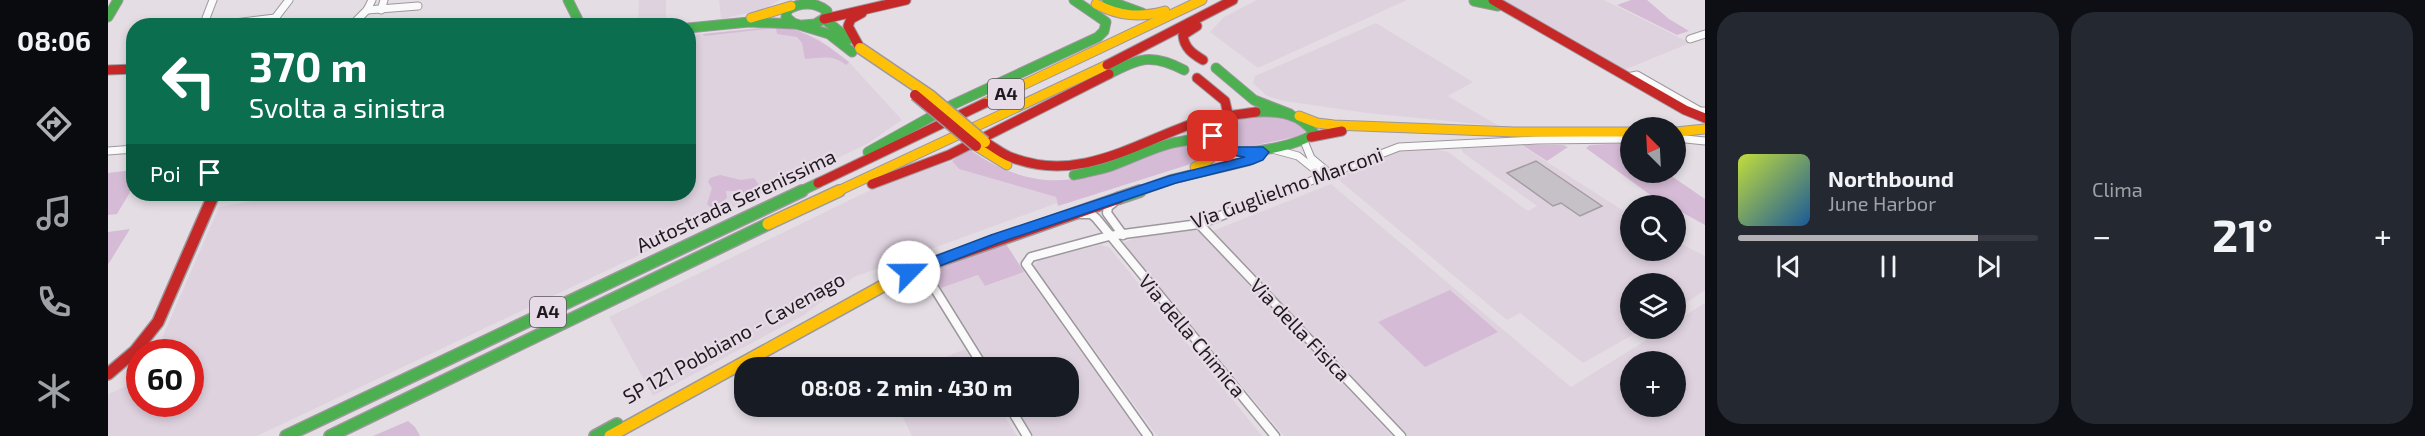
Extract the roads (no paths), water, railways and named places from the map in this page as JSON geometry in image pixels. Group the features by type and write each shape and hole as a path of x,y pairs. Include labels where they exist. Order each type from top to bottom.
{"main road":[{"path":"108,16 118,0"},
{"path":"696,27 765,22 813,24 825,16 906,0"},
{"path":"810,188 922,119 1098,38 1104,31 1106,22 1074,0"},
{"path":"1089,0 1115,15 1125,17 1148,16 1168,11 1192,0"},
{"path":"1107,0 1142,13 1168,11"},
{"name":"Autostrada Serenissima","path":"286,436 1202,0"},
{"name":"Autostrada Serenissima","path":"330,436 904,158 1073,82 1233,0"},
{"path":"1471,0 1493,4 1512,12"},
{"path":"1492,0 1685,110 1705,118"},
{"path":"729,24 809,2 819,4 825,16 856,50"},
{"path":"856,50 848,30 849,21 883,3"},
{"path":"791,6 786,11 786,16 799,24 831,36 928,94 994,158 1012,167 1039,174 1069,175 1101,170 1178,139 1197,137 1217,142 1235,152 1268,150 1339,131 1480,136 1620,136"},
{"path":"1203,60 1187,49 1182,36 1219,14 1218,8"},
{"path":"699,258 756,239 885,178 949,155 1140,58 1166,60 1184,70"},
{"path":"1216,68 1254,100 1317,123 1620,136"},
{"path":"108,70 126,69"},
{"path":"1197,78 1225,101 1226,114"},
{"path":"1685,110 1705,129"},
{"path":"981,144 1024,162 1052,167 1076,167 1115,155 1199,121 1226,114 1294,115 1312,127 1308,139"},
{"path":"1217,142 1212,134 1212,127 1226,114"},
{"path":"1686,133 1705,129"},
{"path":"1686,137 1705,140"},
{"name":"SP 121 Pobbiano - Cavenago","path":"595,436 912,263 978,237 1212,161 1217,154 1217,142"},
{"name":"SP 121 Pobbiano - Cavenago","path":"610,436 918,267 1059,218 1093,212 1132,194 1181,177 1248,161 1268,150"},
{"path":"1093,212 1098,201 1150,181"},
{"path":"108,375 135,351 158,322 211,201"}],"street":[{"path":"206,18 213,0"},
{"path":"275,18 289,0"},
{"path":"359,18 367,10 372,0"},
{"path":"381,10 384,0"},
{"path":"367,10 418,6"},
{"path":"1690,39 1705,34"},
{"path":"1626,77 1637,75 1700,111 1705,111"},
{"name":"Via Guglielmo Marconi","path":"1148,436 1029,271 1027,261 1042,253 1109,236 1198,224 1399,147 1620,136"},
{"path":"1308,139 1311,159 1326,174"},
{"path":"108,151 126,150"},
{"path":"1268,150 1298,156 1326,174"},
{"path":"1123,235 1108,214 1107,208 1111,203 1132,194"},
{"name":"Via della Chimica","path":"1093,212 1109,236 1275,436"},
{"name":"Via della Fisica","path":"1198,224 1401,436"},
{"path":"977,357 933,286 928,273 933,266 983,243"},
{"path":"881,287 917,274 933,286"},
{"path":"1016,417 1027,436"}]}
